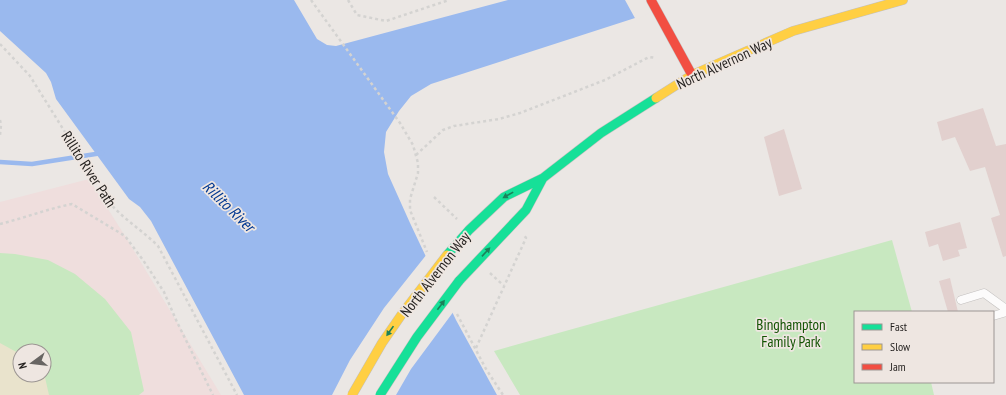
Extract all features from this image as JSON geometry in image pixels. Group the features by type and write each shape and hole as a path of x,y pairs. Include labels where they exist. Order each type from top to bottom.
{"main road":[{"path":"651,0 692,75"},
{"name":"North Alvernon Way","path":"352,395 382,343 447,255 469,230 504,197 543,178 601,133 692,75 793,31 903,0"},
{"name":"North Alvernon Way","path":"380,395 417,337 459,280 526,210 543,178"}],"lane":[{"path":"961,300 984,293 1006,311 994,316"}],"path":[{"path":"311,0 400,123"},
{"path":"348,0 357,15 386,21 449,0"},
{"name":"Rillito River Path","path":"0,44 30,76 108,201 117,212 148,236 158,246 237,395"},
{"path":"416,154 443,130 454,126 499,119 520,113 604,80 649,57 656,58"},
{"path":"0,120 0,135"},
{"path":"434,197 458,219"},
{"path":"0,224 72,204 125,236 164,292 213,395"},
{"path":"475,349 526,238 523,233"},
{"path":"487,270 504,286"}],"shaded area":[{"path":"89,179 221,395 0,395 0,202"}],"green space":[{"name":"Binghampton Family Park","path":"892,240 912,311 854,311 854,383 931,383 934,395 520,395 494,351"},
{"path":"0,253 48,260 75,274 105,299 131,332 144,391 139,395 0,395"}],"sand":[{"path":"0,343 12,350 12,383 46,383 49,395 0,395"}],"water":[{"name":"Rillito River","path":"0,0 294,0 317,39 327,45 336,46 508,0 669,0 635,18 431,84 411,96 399,111 386,132 384,152 388,174 456,320 497,395 244,395 151,221 140,207 129,199 56,99 51,82 46,73 0,31"}],"pier":[{"path":"625,0 671,0 670,2 636,20"},
{"path":"427,254 454,311 411,369 396,395 332,395 350,360 384,308"}],"building":[{"path":"983,108 996,146 1006,144 1006,256 1003,257 991,218 1000,215 985,167 970,171 955,137 942,141 937,122"},
{"path":"784,129 802,189 779,196 764,137"},
{"path":"960,222 967,248 958,250 960,256 943,261 938,244 929,247 925,232"},
{"path":"950,278 958,311 948,311 939,281"}],"waterway":[{"path":"0,162 32,164 102,153"}],"traffic: fast":[{"path":"447,255 469,230 504,197 543,178 601,133 656,98"},
{"path":"459,281 526,210 543,178"},
{"path":"380,395 417,337 459,281"}],"traffic: slow":[{"path":"656,98 692,75 793,31 903,0"},
{"path":"352,395 382,343 447,255"}],"traffic: jam":[{"path":"651,0 692,75"}]}
